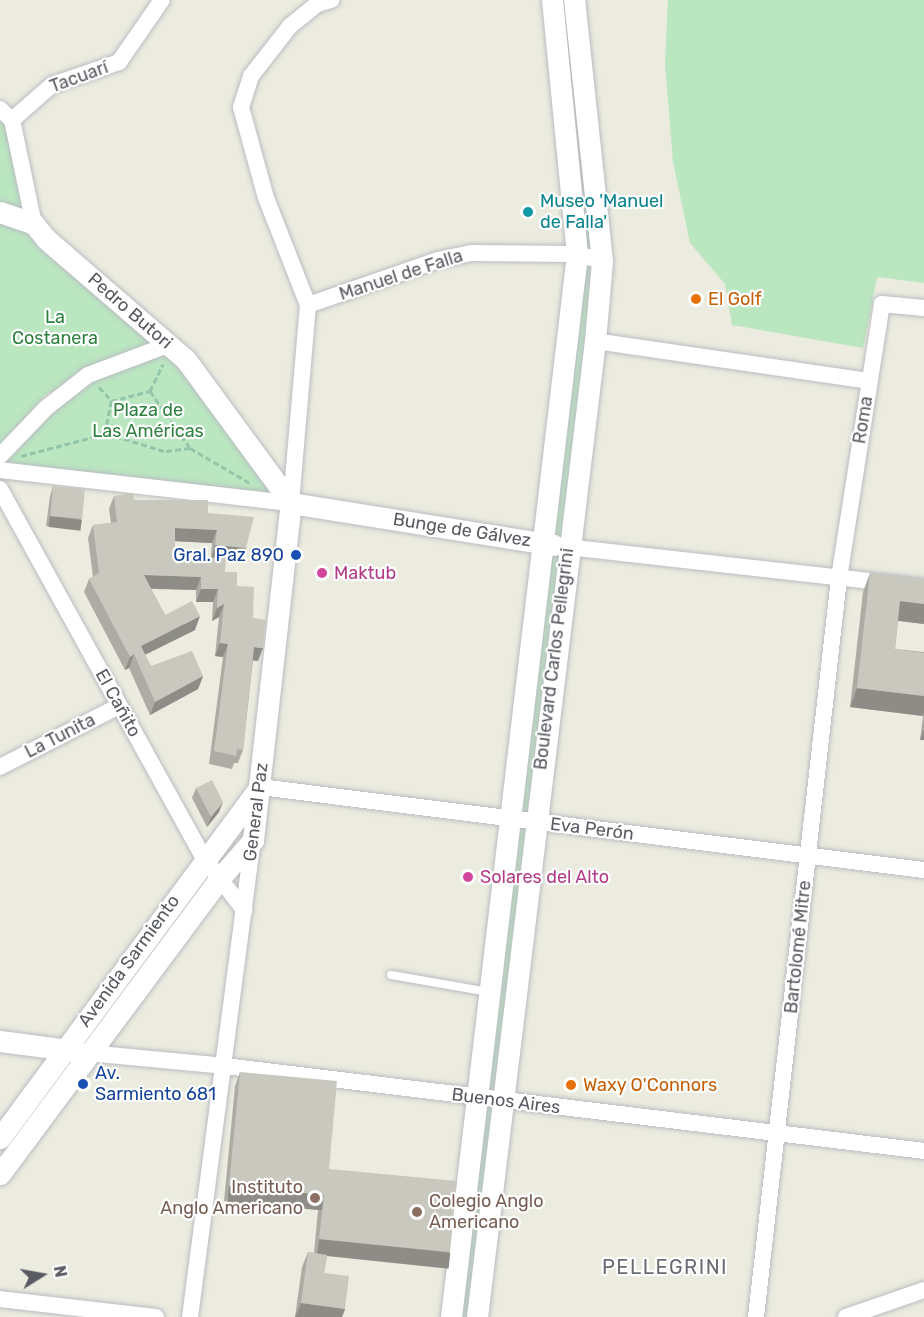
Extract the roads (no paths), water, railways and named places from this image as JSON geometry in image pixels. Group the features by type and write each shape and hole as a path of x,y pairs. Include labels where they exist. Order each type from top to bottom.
{"street":[{"name":"Tacuarí","path":"6,115 44,89 119,62 162,0"},
{"path":"308,305 266,198 241,107 251,76 290,26 317,4 331,0"},
{"name":"Boulevard Carlos Pellegrini","path":"451,1317 541,542 577,254 552,0"},
{"name":"Boulevard Carlos Pellegrini","path":"477,1317 567,547 595,341 602,261 574,0"},
{"path":"6,115 34,224"},
{"path":"0,212 34,224"},
{"name":"Pedro Butori","path":"34,224 46,239 160,348 186,360 291,503"},
{"name":"Manuel de Falla","path":"308,305 461,255 511,251 577,254 602,261"},
{"name":"Roma","path":"839,578 882,304 924,308"},
{"name":"General Paz","path":"190,1317 225,1066 260,787 291,503 308,305"},
{"path":"595,341 869,381"},
{"path":"7,457 46,408 88,375 160,348"},
{"name":"Bunge de Gálvez","path":"0,470 291,503 567,547 924,587"},
{"name":"El Cañito","path":"0,489 204,858 244,910"},
{"name":"Bartolomé Mitre","path":"756,1317 839,578"},
{"name":"La Tunita","path":"0,767 119,706"},
{"name":"Eva Perón","path":"260,787 924,870"},
{"name":"Avenida Sarmiento","path":"0,1138 204,858 260,787"},
{"name":"Avenida Sarmiento","path":"0,1174 219,879 253,840"},
{"path":"0,1041 88,1053"},
{"name":"Buenos Aires","path":"88,1053 225,1066 924,1151"},
{"path":"846,1317 924,1290"},
{"path":"0,1299 156,1317"}],"lane":[{"path":"391,975 488,992"}],"place":[{"name":"Museo 'Manuel de Falla'","path":"528,212"},
{"name":"El Golf","path":"696,299"},
{"name":"Gral. Paz 890","path":"296,555"},
{"name":"Maktub","path":"322,573"},
{"name":"Solares del Alto","path":"468,877"},
{"name":"Av. Sarmiento 681","path":"83,1084"},
{"name":"Waxy O'Connors","path":"571,1085"},
{"name":"Instituto Anglo Americano","path":"315,1198"},
{"name":"Colegio Anglo Americano","path":"417,1212"}],"district":[{"name":"PELLEGRINI","path":"665,1267"}],"park label":[{"name":"La Costanera","path":"55,328"},
{"name":"Plaza de Las Américas","path":"148,421"}]}
